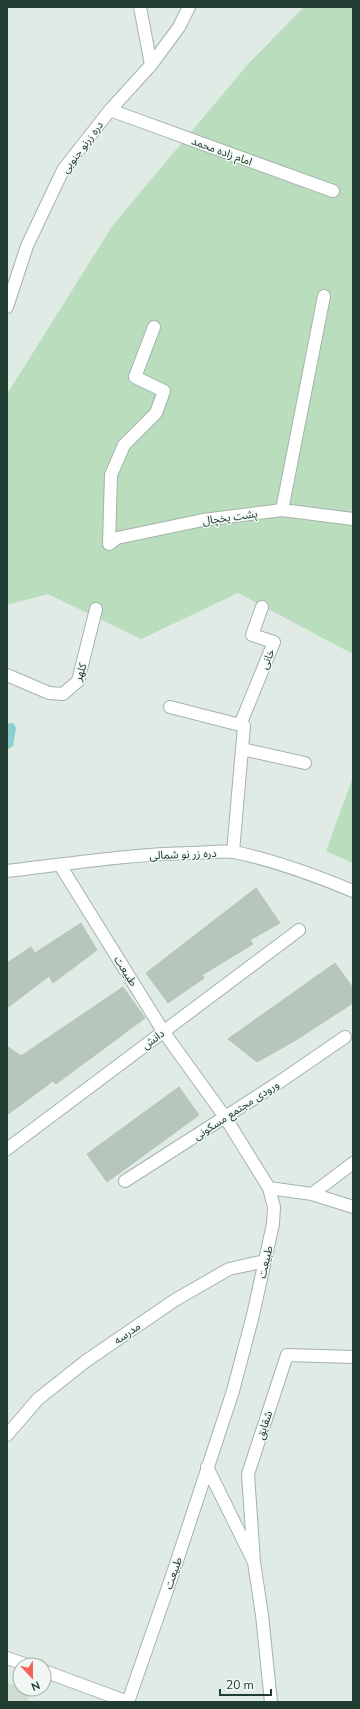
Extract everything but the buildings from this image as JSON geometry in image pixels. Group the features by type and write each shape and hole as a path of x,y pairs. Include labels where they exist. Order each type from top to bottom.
{"street":[{"path":"140,7 151,65"},
{"name":"دره زرنو جنوبی","path":"7,307 28,246 63,170 110,110 151,65 179,27 189,7"},
{"name":"امام زاده محمد","path":"110,110 333,191"},
{"path":"282,510 324,296"},
{"name":"پشت یخچال","path":"154,326 136,377 164,391 156,413 124,445 111,475 109,544 117,538 203,520 282,510 353,519"},
{"name":"خانی","path":"240,725 274,642 252,635 262,607"},
{"name":"کلهر","path":"7,675 49,693 63,694 74,687 78,682 96,608"},
{"path":"170,706 244,726 233,852"},
{"path":"242,749 306,763"},
{"name":"دره زر نو شمالی","path":"7,871 109,858 174,853 233,852 331,881 353,891"},
{"name":"طبیعت","path":"60,865 163,1031 225,1117 269,1188 274,1207 273,1224 253,1315 233,1391 128,1702"},
{"name":"دانش","path":"7,1149 299,930"},
{"name":"ورودی مجتمع مسکونی","path":"125,1181 225,1117 345,1037"},
{"path":"312,1194 353,1163"},
{"path":"269,1188 312,1194 353,1208"},
{"name":"مدرسه","path":"7,1435 38,1399 86,1361 175,1300 228,1269 265,1261"},
{"name":"شقایق","path":"270,1702 262,1615 254,1562 248,1474 287,1355 353,1357"},
{"name":"شقایق","path":"207,1467 254,1562"},
{"path":"52,1674 128,1702"}],"shaded area":[{"path":"7,1683 12,1685 12,1697 29,1697 27,1702 7,1702"}],"green space":[{"path":"304,7 353,7 353,654 238,593 141,639 48,594 7,605 7,394 113,225 249,63"},
{"path":"353,777 353,863 326,851"}],"water":[{"path":"7,724 14,724 16,728 13,746 7,750"}]}
